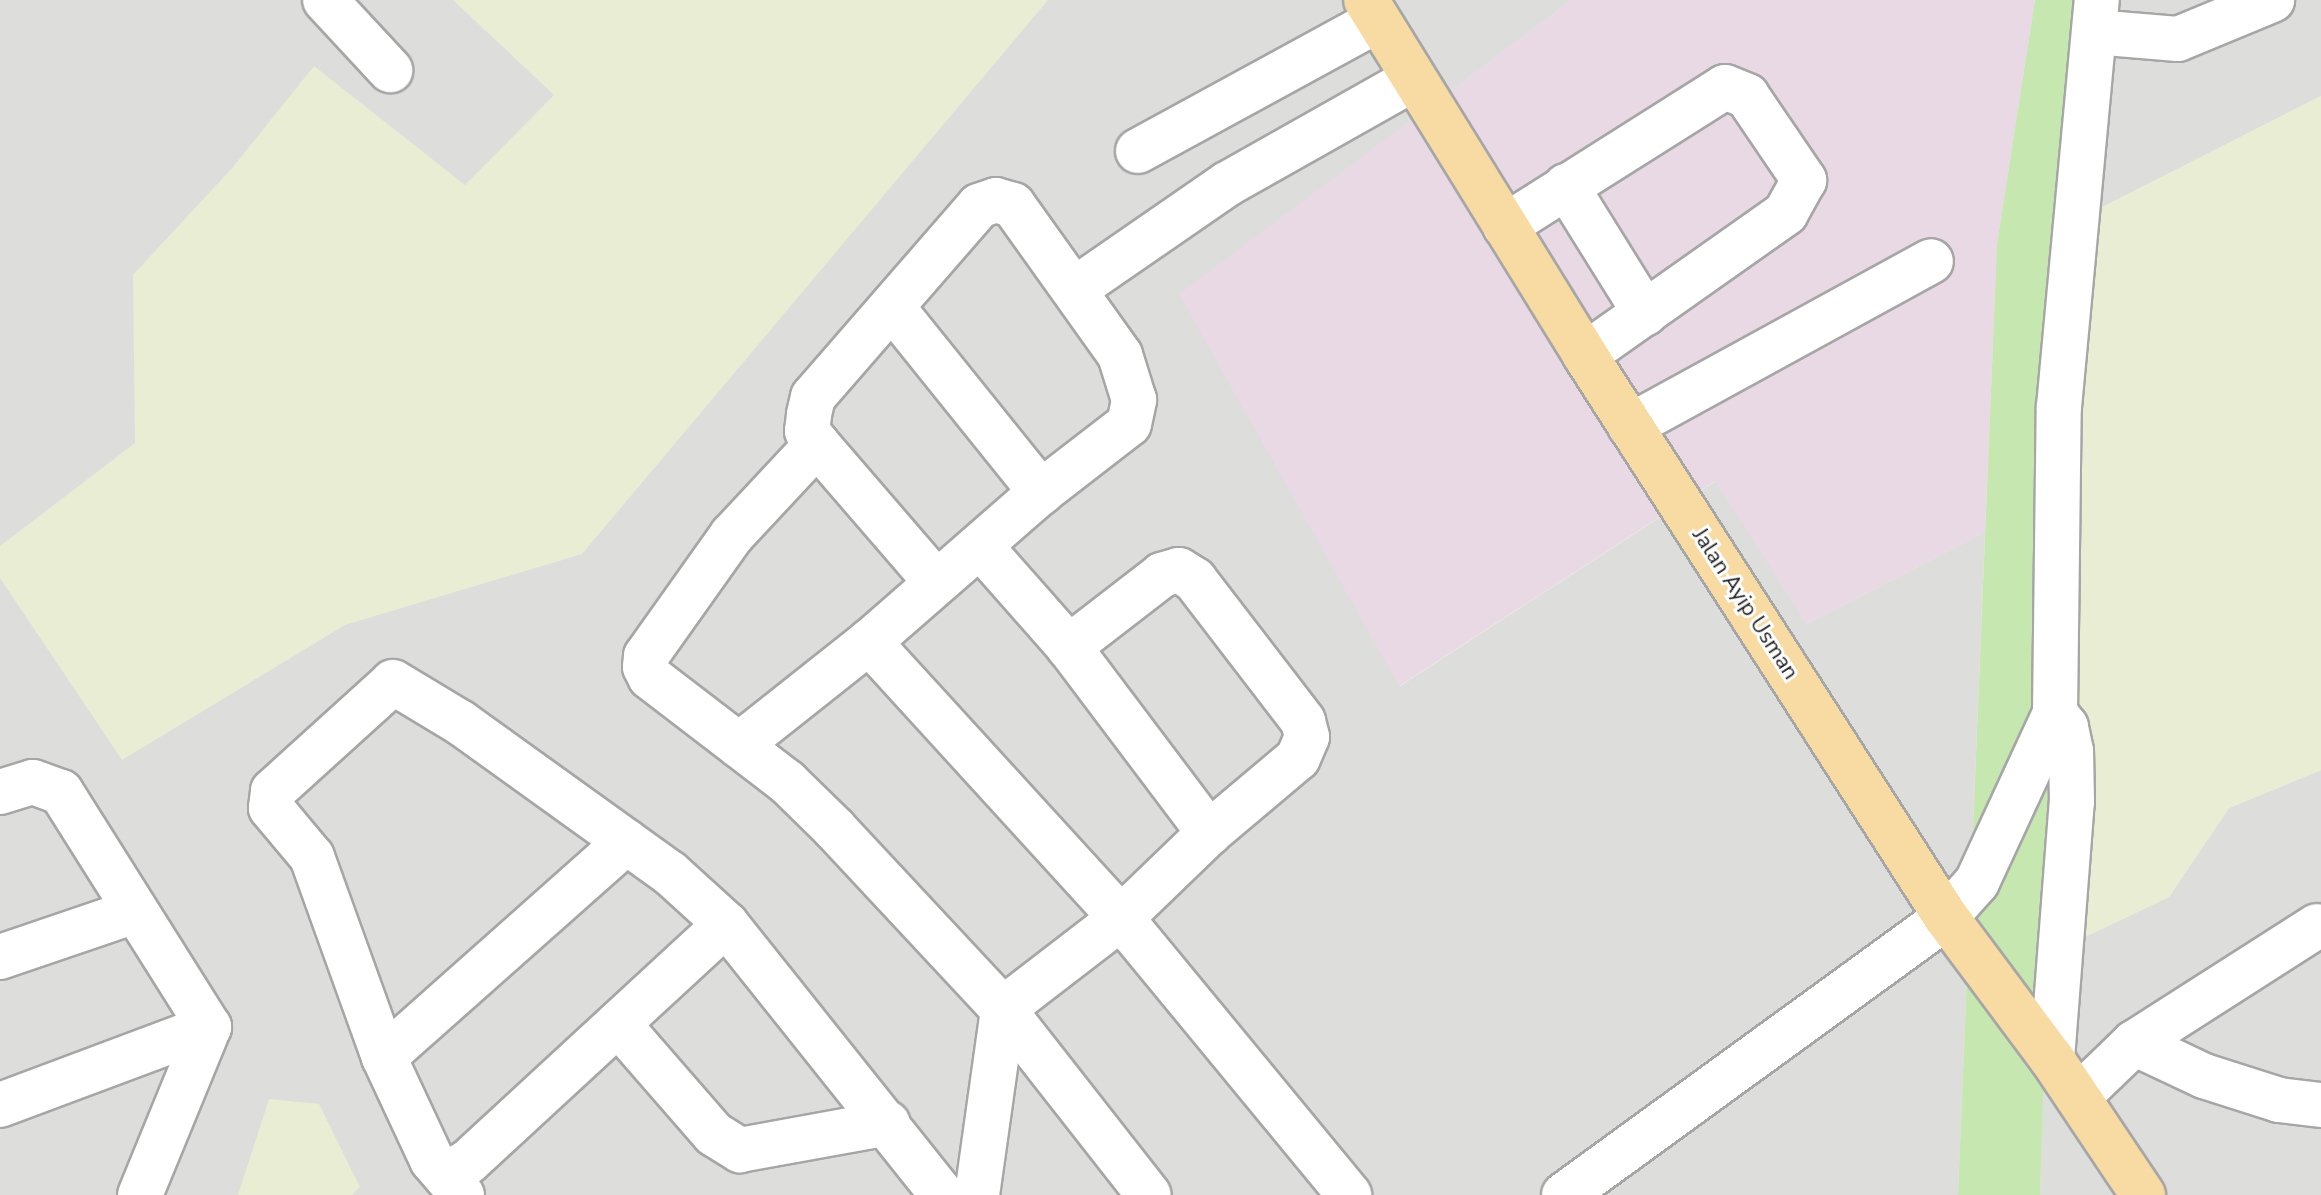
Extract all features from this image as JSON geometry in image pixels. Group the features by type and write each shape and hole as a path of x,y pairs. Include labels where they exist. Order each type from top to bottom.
{"main road":[{"name":"Jalan Ayip Usman","path":"1372,10 1585,355 1946,917 2052,1059 2143,1195"}],"street":[{"path":"325,0 390,70"},
{"path":"1581,1189 1946,917 1977,882 2055,713 2059,407 2096,16 2178,39 2272,0"},
{"path":"1138,151 1372,10"},
{"path":"1075,289 1227,184 1413,79"},
{"path":"1505,226 1725,87 1747,96 1804,180 1786,213 1585,355"},
{"path":"1566,186 1645,313"},
{"path":"739,745 869,642 1041,492 1129,424 1134,400 1120,355 1013,205 996,200 979,206 813,397 807,431 936,582"},
{"path":"1630,426 1931,261"},
{"path":"892,307 1041,492"},
{"path":"817,444 732,535 646,656 650,677 739,745 834,828 1003,1009 1149,1195"},
{"path":"980,546 1069,647 1209,833"},
{"path":"977,1195 1003,1009 1121,918 1209,833 1298,758 1307,737 1303,721 1195,580 1179,570 1162,575 1069,647"},
{"path":"869,642 1121,918 1330,1189"},
{"path":"726,924 620,1026 468,1162 454,1184 432,1160 384,1057 312,857 271,808 270,799 273,791 387,685 399,684 461,723 670,873 726,924 839,1072 888,1123 942,1195"},
{"path":"2052,1059 2072,802 2071,751 2066,727 2055,713"},
{"path":"0,792 33,782 61,792 132,912 209,1027"},
{"path":"384,1057 626,842"},
{"path":"0,957 132,912"},
{"path":"2078,1097 2134,1043 2259,959 2317,926"},
{"path":"620,1026 714,1134 740,1150 888,1123"},
{"path":"0,1105 209,1027"},
{"path":"140,1195 209,1027"},
{"path":"2134,1043 2204,1076 2279,1100 2321,1105"}],"shaded area":[{"path":"0,0 1572,0 1180,294 1400,686 1716,481 1807,624 1985,532 1958,1195 0,1195"},
{"path":"1572,0 2035,0 1997,244 1985,532 1807,624 1715,481 1399,686 1179,294"},
{"path":"2110,0 2321,0 2321,96 2071,223"},
{"path":"2321,770 2321,1195 2040,1195 2047,955 2169,897 2229,808"}],"green space":[{"path":"453,0 1048,0 582,554 345,625 122,760 0,578 0,546 135,443 133,275 233,167 314,66 465,185 554,95"},
{"path":"2035,0 2110,0 2071,223 2040,1195 1958,1195 1997,244"},
{"path":"2321,96 2321,770 2229,808 2169,897 2047,955 2071,223"},
{"path":"269,1099 319,1104 360,1187 352,1195 238,1195"}]}
